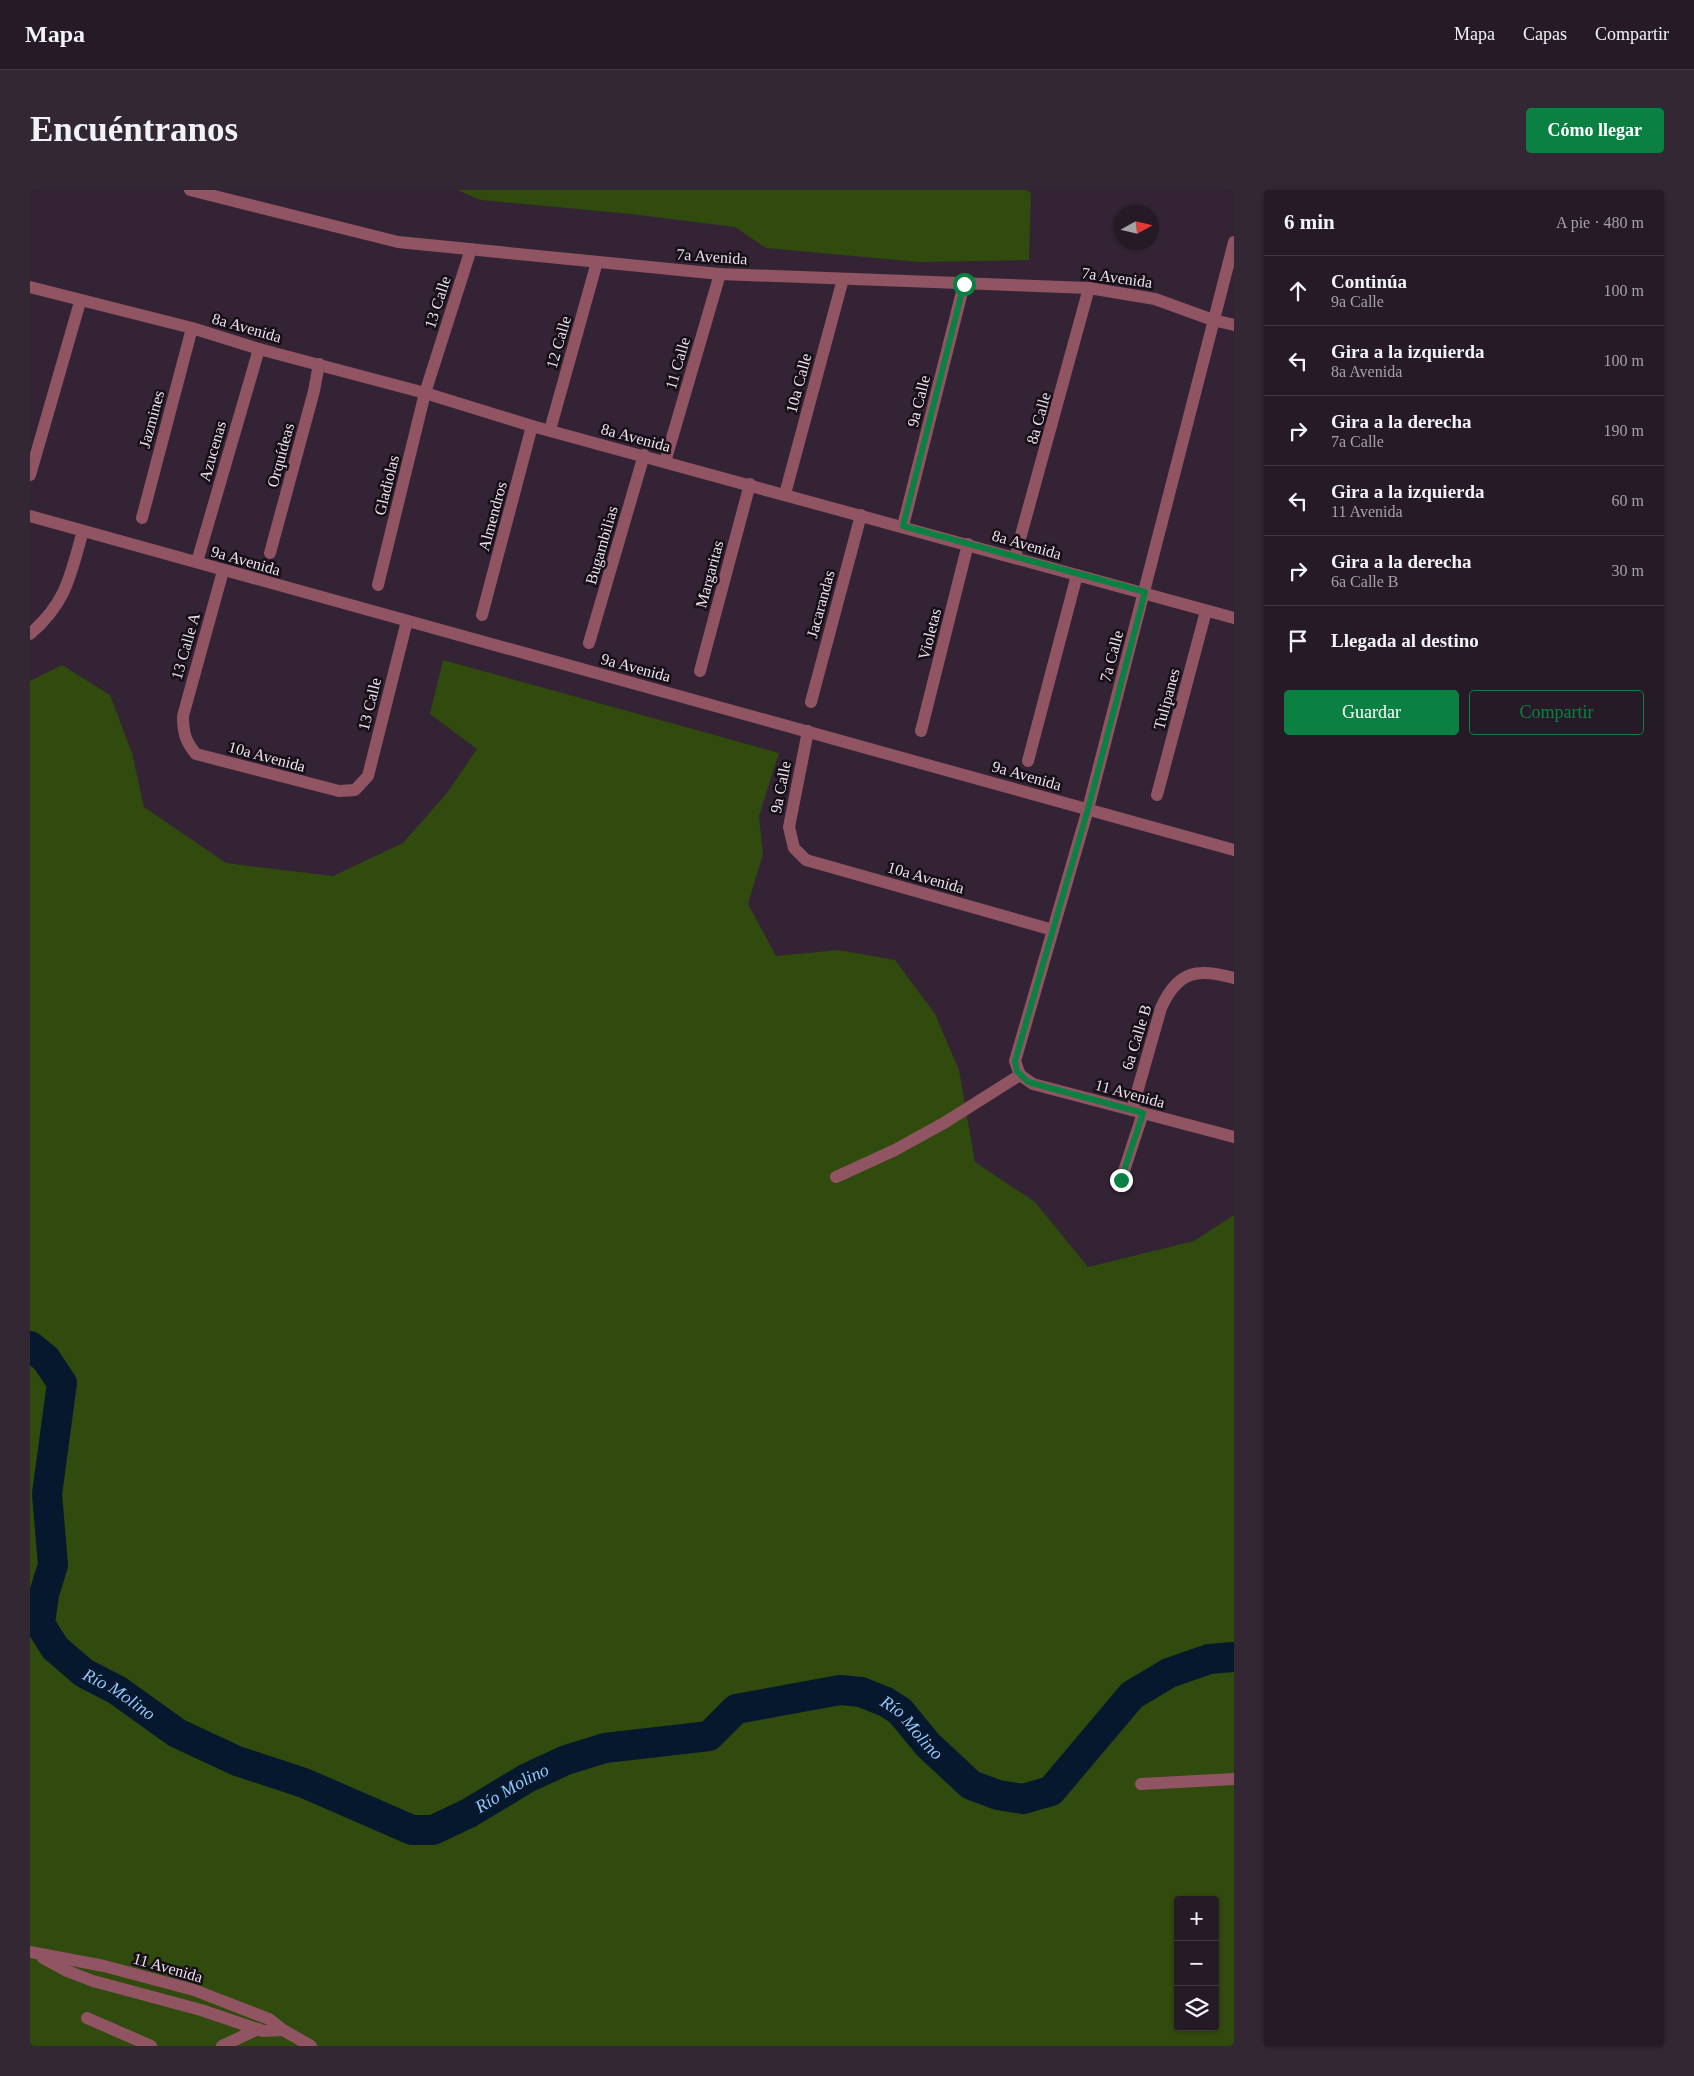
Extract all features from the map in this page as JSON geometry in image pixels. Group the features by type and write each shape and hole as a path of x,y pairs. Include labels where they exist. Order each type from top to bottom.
{"street":[{"name":"7a Avenida","path":"190,190 379,239 471,250 720,274 1089,288 1155,299 1213,320 1234,325"},
{"name":"7a Calle","path":"1020,1075 1016,1066 1015,1055 1088,809 1234,242"},
{"name":"13 Calle","path":"425,393 471,250"},
{"name":"12 Calle","path":"550,430 597,262"},
{"name":"11 Calle","path":"665,462 720,274"},
{"name":"10a Calle","path":"785,494 843,279"},
{"name":"9a Calle","path":"903,526 964,284"},
{"name":"8a Avenida","path":"30,287 80,302 192,328 259,349 425,393 532,426 750,484 1076,575 1145,592 1234,618"},
{"name":"8a Calle","path":"1015,557 1089,288"},
{"path":"30,475 80,302"},
{"name":"Jazmines","path":"142,518 192,328"},
{"name":"Azucenas","path":"197,562 259,349"},
{"name":"Orquídeas","path":"270,553 314,390 319,364"},
{"name":"Gladiolas","path":"378,585 425,393"},
{"name":"Almendros","path":"482,615 532,426"},
{"name":"Bugambilias","path":"589,643 644,456"},
{"name":"Margaritas","path":"700,672 750,484"},
{"name":"Jacarandas","path":"811,702 861,515"},
{"name":"9a Avenida","path":"30,516 1234,850"},
{"path":"30,634 53,612 65,594 83,531"},
{"name":"Violetas","path":"921,731 968,544"},
{"name":"13 Calle A","path":"183,731 186,701 223,571"},
{"path":"1028,761 1076,575"},
{"name":"Tulipanes","path":"1157,795 1206,611"},
{"name":"13 Calle","path":"355,790 368,776 407,621"},
{"name":"10a Avenida","path":"183,731 187,744 196,754 339,791 355,790"},
{"name":"9a Calle","path":"794,848 789,827 808,731"},
{"name":"10a Avenida","path":"794,848 806,860 1053,930"},
{"name":"6a Calle B","path":"1121,1180 1161,1008 1167,995 1182,980 1198,973 1209,972 1234,978"},
{"path":"836,1177 895,1150 944,1123 1020,1075"},
{"name":"11 Avenida","path":"1020,1075 1033,1084 1234,1137"},
{"path":"1141,1784 1234,1779"},
{"name":"11 Avenida","path":"33,1953 67,1971 93,1981 201,2010 258,2029 283,2030"},
{"name":"11 Avenida","path":"33,1953 104,1966 194,1990 269,2018 306,2045"},
{"path":"87,2018 151,2046"},
{"path":"222,2046 258,2029"}],"green space":[{"path":"457,190 1025,190 1031,192 1029,260 919,262 766,248 735,227 631,214 481,200"},
{"path":"443,660 779,753 759,816 763,854 748,904 776,956 838,950 895,960 935,1014 959,1070 975,1162 1035,1202 1088,1267 1194,1241 1234,1215 1234,2046 30,2046 30,681 62,665 110,695 132,753 144,807 226,863 333,876 403,843 447,793 477,749 430,714"}],"waterway":[{"name":"Río Molino","path":"30,1346 46,1359 62,1383 47,1494 53,1565 44,1594 40,1624 55,1648 84,1673 117,1690 177,1733 237,1761 304,1783 412,1830 433,1830 469,1813 527,1778 566,1760 605,1748 709,1736 736,1709 840,1690 861,1692 886,1702 900,1711 928,1745 971,1785 998,1795 1023,1799 1051,1791 1132,1695 1169,1673 1209,1659 1234,1657"}],"route":[{"path":"964,284 903,526 1076,575 1145,592 1088,809 1015,1055 1017,1071 1028,1082 1143,1113 1121,1180"}]}
